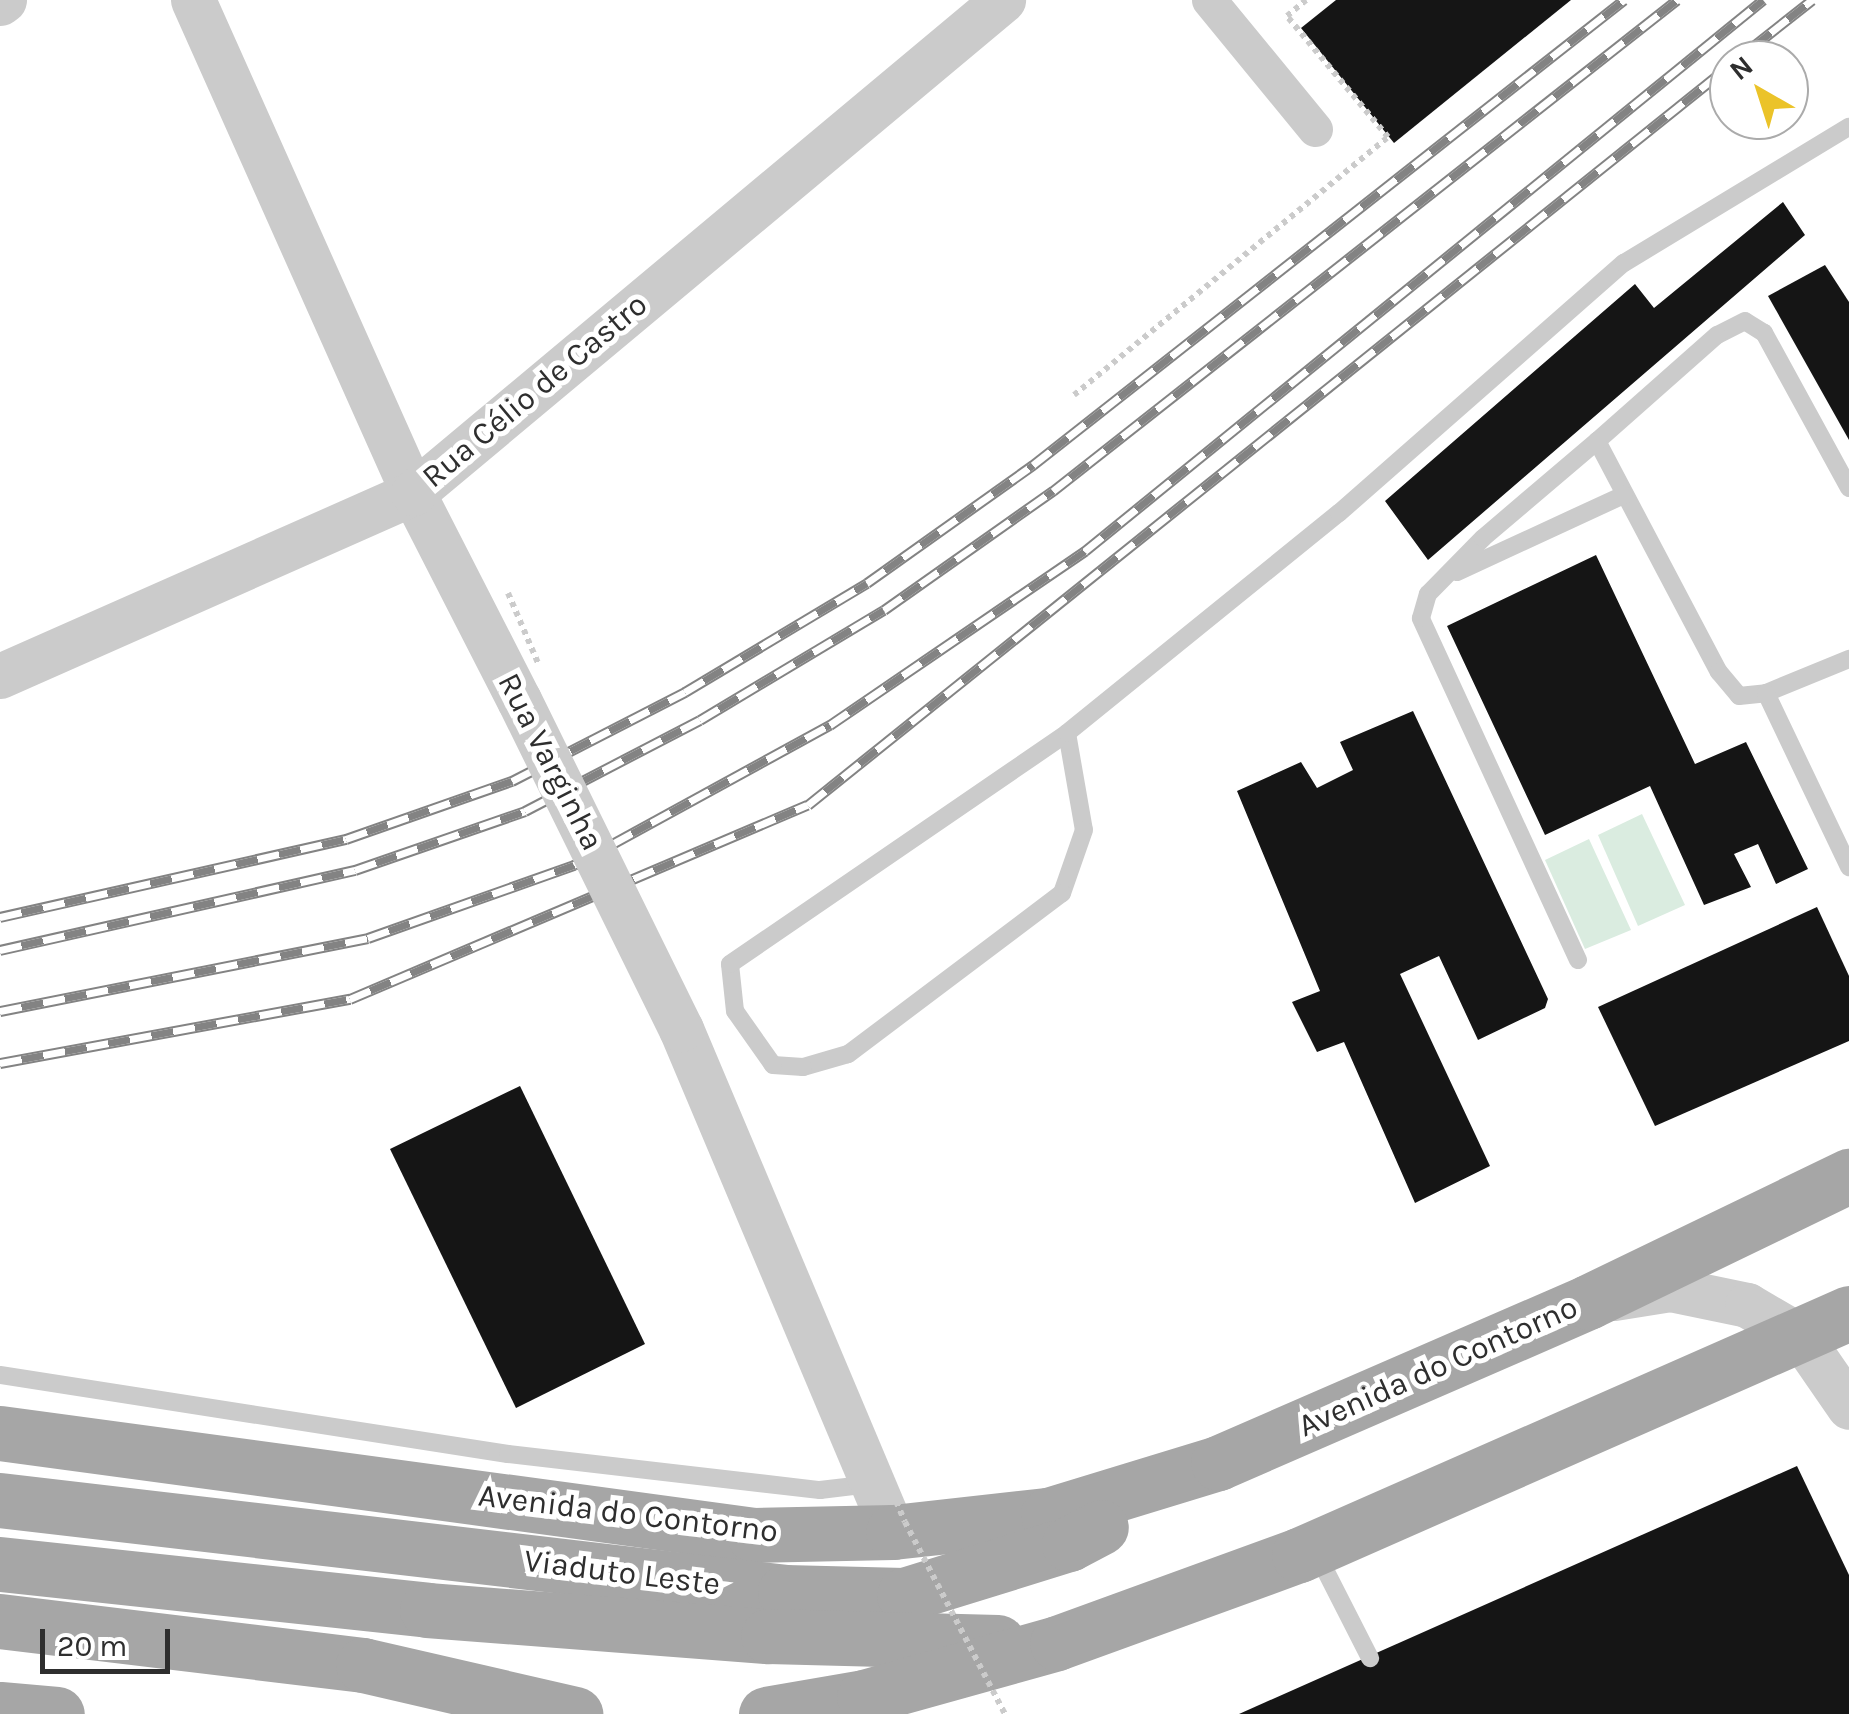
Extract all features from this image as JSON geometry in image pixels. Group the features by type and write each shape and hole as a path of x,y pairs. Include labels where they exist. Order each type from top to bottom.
{"main road":[{"name":"Avenida do Contorno","path":"0,1433 754,1534 882,1508 1048,1515 1218,1463 1588,1302 1849,1176"},
{"path":"766,1714 864,1697 1057,1644 1315,1549 1849,1314"},
{"name":"Viaduto Leste","path":"0,1500 785,1592 904,1595 1069,1544 1218,1463"},
{"name":"Viaduto Leste","path":"0,1564 427,1610 768,1636 1057,1644"},
{"path":"0,1621 320,1661 575,1714"},
{"path":"0,1709 58,1714"}],"street":[{"name":"Rua Varginha","path":"192,0 413,492 532,690 693,1041 882,1508"},
{"name":"Rua Célio de Castro","path":"0,676 413,492 1003,0"},
{"path":"1209,0 1315,129"},
{"path":"1588,1302 1670,1289 1747,1306 1800,1336 1849,1408"}],"lane":[{"path":"1067,732 1084,830 1062,893 848,1054 803,1067 773,1065 735,1011 730,964 1067,732 1339,513 1624,263 1849,127"},
{"path":"1578,960 1421,618 1428,594 1452,574 1483,538 1718,335 1745,321 1764,333 1849,488"},
{"path":"1597,441 1720,672 1739,696 1766,692 1849,658"},
{"path":"1452,574 1624,495"},
{"path":"1766,692 1849,867"},
{"path":"0,1374 508,1454 820,1490 882,1508"},
{"path":"1315,1549 1370,1658"}],"path":[{"path":"1074,396 1388,137 1286,16 1306,0"},
{"path":"508,593 532,690"},
{"path":"693,1041 905,1522 1005,1714"}],"green space":[{"path":"1642,814 1685,905 1638,926 1598,835"},
{"path":"1589,839 1631,930 1585,949 1545,860"}],"building":[{"path":"1336,0 1571,0 1394,143 1301,28"},
{"path":"1783,202 1805,235 1428,560 1385,501 1635,284 1654,308"},
{"path":"1825,265 1849,302 1849,440 1768,296"},
{"path":"1596,555 1695,764 1746,742 1808,869 1776,884 1758,844 1734,854 1751,887 1704,905 1650,786 1545,835 1447,626"},
{"path":"1413,711 1548,999 1545,1008 1478,1040 1439,956 1400,974 1490,1166 1415,1203 1344,1042 1317,1052 1292,1002 1320,991 1237,791 1301,762 1317,788 1353,770 1340,742"},
{"path":"1817,907 1849,976 1849,1041 1655,1126 1598,1007"},
{"path":"520,1086 645,1344 516,1408 390,1149"},
{"path":"1797,1466 1849,1575 1849,1714 1239,1714"}],"railway":[{"path":"0,917 346,839 512,781 685,692 867,583 1033,465 1624,0"},
{"path":"0,950 355,870 525,811 700,720 884,610 1053,491 1677,0"},
{"path":"0,1011 368,938 574,865 830,725 1085,551 1763,0"},
{"path":"1761,40 1812,0"},
{"path":"0,1063 350,999 808,805 1709,82"}]}
